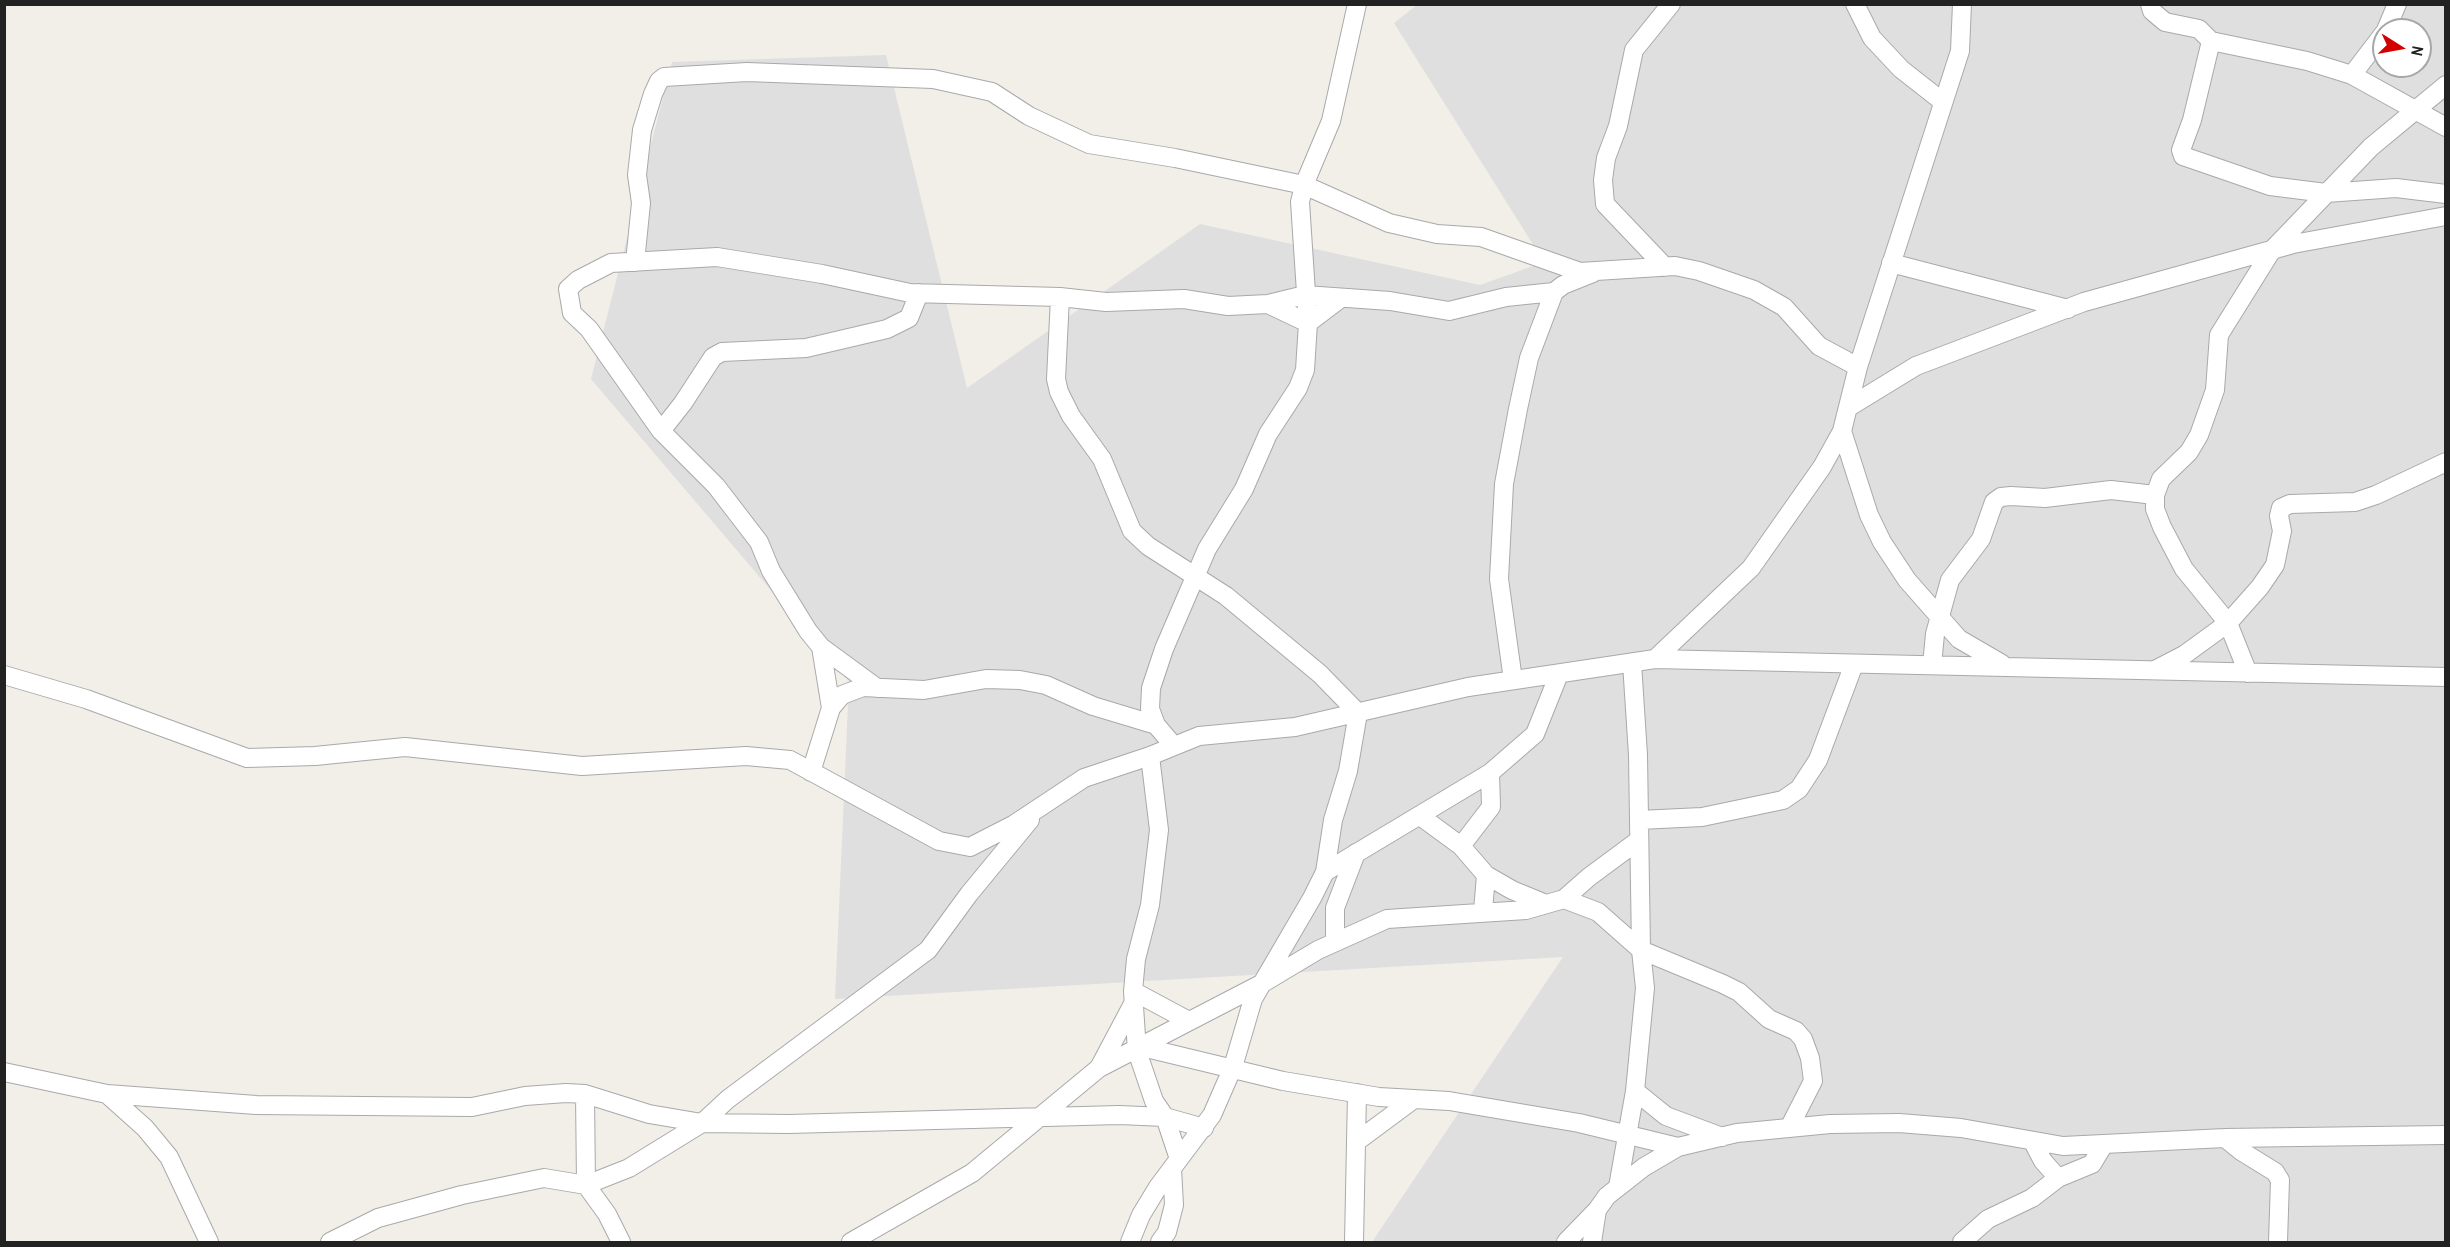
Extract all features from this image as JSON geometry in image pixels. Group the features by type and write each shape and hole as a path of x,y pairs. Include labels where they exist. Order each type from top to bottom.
{"street":[{"path":"1174,746 1156,725 1150,708 1151,687 1164,649 1197,577 1207,549 1244,489 1268,434 1298,388 1305,370 1308,323 1300,202 1304,185 1331,121 1357,4"},
{"path":"1665,267 1605,204 1605,169 1618,126 1634,50 1671,4"},
{"path":"1855,4 1872,38 1901,69 1943,102"},
{"path":"1655,659 1752,568 1822,467 1842,431 1858,367 1960,51 1962,4"},
{"path":"2150,4 2152,11 2165,22 2199,29 2211,41 2307,61 2352,75 2445,127"},
{"path":"2391,18 2397,4"},
{"path":"2211,41 2192,120 2181,150 2183,156 2260,184 2326,193 2396,188 2445,194"},
{"path":"2352,75 2372,48"},
{"path":"635,262 640,203 637,175 642,130 652,94 659,81 664,77 747,72 933,79 992,92 1029,116 1089,144 1175,158 1304,185 1389,223 1437,234 1481,237 1580,272 1593,273"},
{"path":"2248,673 2228,623 2184,569 2162,527 2155,509 2155,495 2162,479 2189,452 2199,435 2215,390 2219,335 2271,250 2371,147 2445,85"},
{"path":"1849,407 1916,366 2068,309 2271,250 2445,216"},
{"path":"1611,268 1640,243"},
{"path":"877,688 821,647 808,631 771,571 759,542 716,486 661,431 589,329 572,313 568,289 578,280 611,263 717,257 822,274 890,291 1060,297 1106,302 1184,299 1228,306 1268,303 1305,295 1390,301 1449,311 1506,297 1559,288 1611,268 1665,267 1699,271 1754,291 1784,307 1819,346 1858,367"},
{"path":"1891,263 2068,309"},
{"path":"1513,680 1499,579 1504,484 1529,358 1559,288 1563,266"},
{"path":"661,431 684,403 713,357 722,352 806,348 887,329 909,318 919,293"},
{"path":"1060,297 1056,380 1059,392 1071,416 1102,459 1132,531 1148,546 1227,596 1320,674 1358,713"},
{"path":"1308,323 1341,298"},
{"path":"1268,303 1308,323"},
{"path":"1842,431 1856,465 1869,515 1882,542 1907,580 1959,639 2004,666"},
{"path":"2153,670 2202,642 2228,623 2275,566 2282,531 2279,516 2281,508 2299,504 2355,502 2376,495 2445,462"},
{"path":"1932,664 1939,618 1950,580 1981,539 1990,508 2001,497 2045,498 2111,490 2155,495"},
{"path":"2202,642 2204,672"},
{"path":"821,647 831,708"},
{"path":"4,675 86,699 247,758 315,756 405,747 582,766 746,756 790,760 939,841 970,847 1013,825 1084,778 1150,756 1199,736 1295,727 1468,687 1655,659 2445,677"},
{"path":"1618,1187 1635,1091 1645,988 1641,950 1639,820 1632,663"},
{"path":"1639,820 1702,817 1759,807 1783,800 1791,795 1799,789 1818,760 1854,664"},
{"path":"1325,872 1490,773 1535,734 1558,674"},
{"path":"811,772 831,708 842,695 863,687 924,690 986,679 1020,680 1046,686 1093,706 1156,725"},
{"path":"1130,1242 1141,1215 1204,1128 1233,1067 1253,999 1325,872 1333,820 1348,771 1358,713"},
{"path":"1150,756 1159,830 1157,861 1136,959 1133,997 1140,1049 1154,1101 1164,1117 1176,1164 1174,1205 1167,1232 1160,1242"},
{"path":"1461,846 1491,807 1490,773"},
{"path":"330,1242 378,1218 462,1195 544,1178 586,1185 629,1168 702,1123 771,1065 928,950 969,894 1041,807"},
{"path":"1419,816 1461,846 1486,875 1512,890 1546,904"},
{"path":"851,1242 972,1173 1099,1068 1140,1049 1187,1020 1263,983 1327,946 1387,919 1526,910 1564,899 1589,877 1639,840"},
{"path":"1327,946 1335,908 1356,853"},
{"path":"1483,911 1486,875"},
{"path":"1564,899 1598,912 1641,950 1739,992 1762,1014 1796,1030 1803,1039 1813,1072 1813,1081 1789,1128"},
{"path":"1295,927 1327,946"},
{"path":"1133,997 1187,1020"},
{"path":"1099,1068 1133,997"},
{"path":"1140,1049 1233,1067 1283,1081 1357,1093 1461,1103 1579,1123 1678,1147"},
{"path":"4,1072 107,1094 256,1105 472,1107 525,1096 585,1094 649,1114 702,1123 789,1124 1042,1116 1164,1117 1204,1128"},
{"path":"1635,1091 1666,1116 1722,1137"},
{"path":"1354,1242 1357,1093"},
{"path":"107,1094 145,1128 169,1157 209,1242"},
{"path":"585,1094 586,1185 607,1214 621,1242"},
{"path":"1356,1142 1414,1099"},
{"path":"1566,1242 1597,1210 1607,1196 1644,1167 1678,1147 1722,1137 1789,1128 1830,1124 1899,1123 1961,1128 2042,1143 2104,1144 2225,1138 2445,1135"},
{"path":"2225,1138 2275,1172 2280,1180 2279,1241"},
{"path":"1962,1242 1988,1219 2032,1198 2058,1178 2150,1142"},
{"path":"2042,1143 2058,1154 2087,1166"},
{"path":"2042,1143 2043,1161 2058,1178"},
{"path":"2087,1166 2104,1144"},
{"path":"1592,1242 1597,1210"},
{"path":"200,1224 222,1242"}],"shaded area":[{"path":"1417,5 2445,5 2445,1242 1372,1242 1563,957 835,999 849,682 591,379 672,62 886,55 967,388 1200,224 1480,285 1544,262 1394,23"}]}
